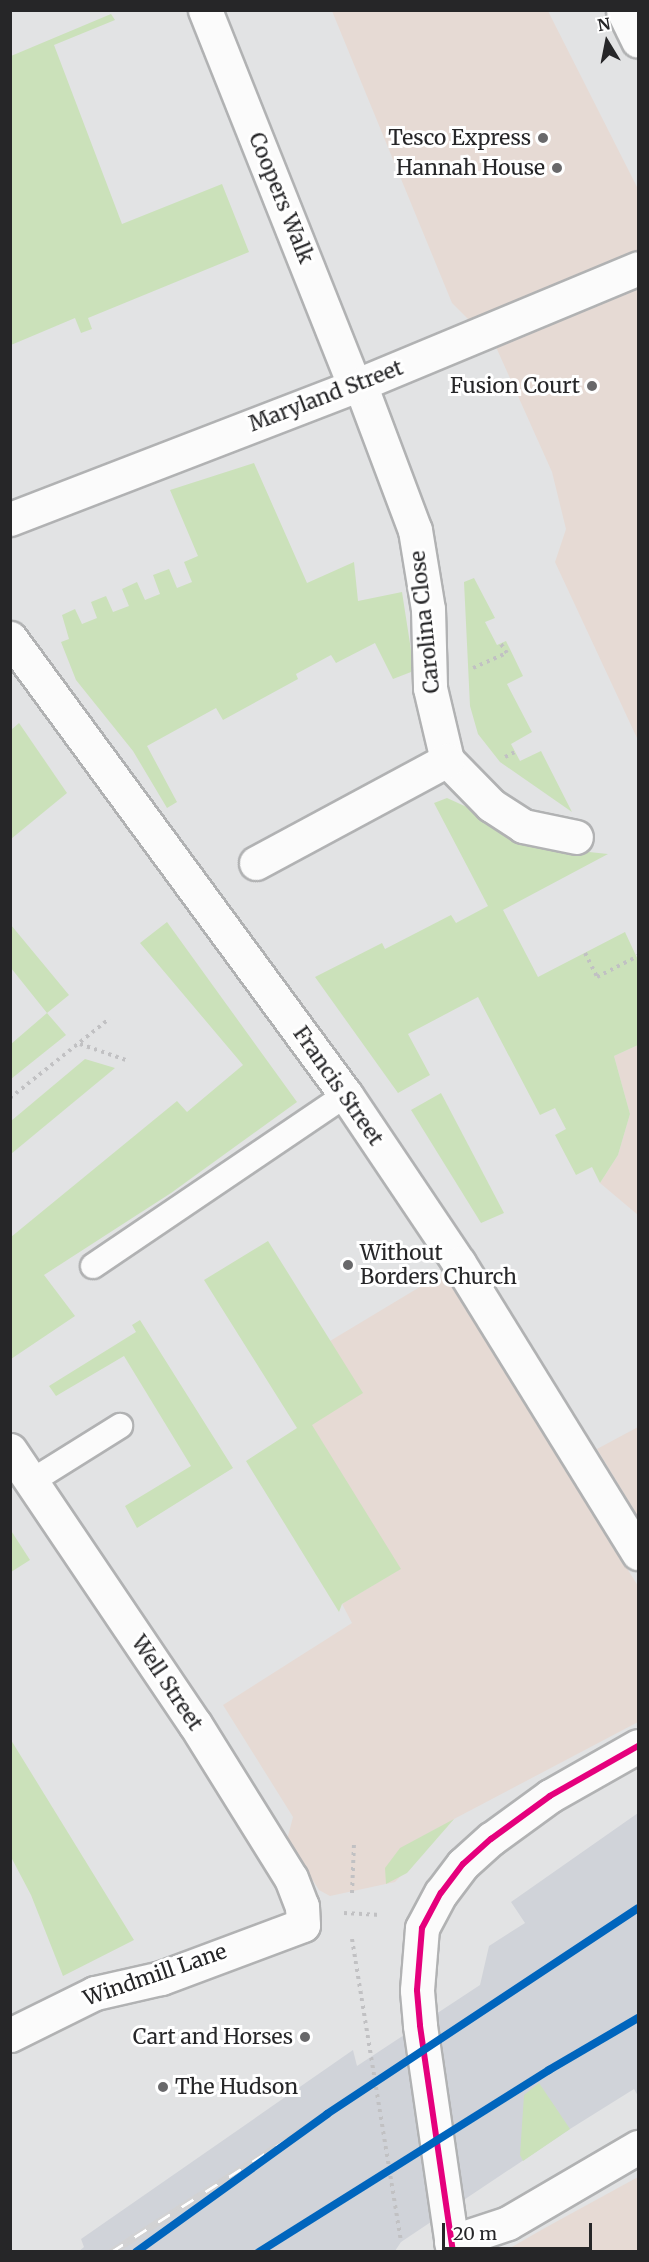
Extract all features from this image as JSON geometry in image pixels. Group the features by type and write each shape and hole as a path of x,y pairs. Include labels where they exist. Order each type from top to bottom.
{"street":[{"name":"Coopers Walk","path":"205,10 357,385"},
{"path":"623,10 639,41"},
{"name":"Maryland Street","path":"10,519 357,385 639,268"},
{"name":"Carolina Close","path":"357,385 415,530 428,609 430,688 447,760"},
{"name":"Francis Street","path":"10,638 346,1095 454,1256 639,1553"},
{"path":"256,863 447,760 491,805 523,826 576,837"},
{"name":"Well Street","path":"10,1450 195,1724 291,1878 302,1906 303,1925"},
{"path":"639,1746 550,1796 490,1839 463,1864 422,1928 417,1989 450,2236 508,2223 639,2147"},
{"name":"Windmill Lane","path":"10,2036 95,1993 161,1978 303,1925"}],"lane":[{"path":"93,1266 346,1095"},
{"path":"32,1481 120,1426"}],"path":[{"path":"585,953 597,977 639,956"},
{"path":"10,1098 109,1019"},
{"path":"79,1043 126,1060"},
{"path":"352,1893 354,1843"},
{"path":"352,1939 401,2242"}],"shaded area":[{"path":"332,11 548,11 638,189 637,738 555,562 566,529 552,472 496,347 452,303"},
{"path":"638,1045 638,1215 600,1183 618,1155 630,1114 614,1056"},
{"path":"443,1273 638,1586 638,1722 454,1819 395,1882 330,1896 319,1890 287,1840 293,1817 223,1705 352,1623 342,1604 400,1569 311,1424 330,1341"},
{"path":"638,1427 638,1517 597,1449"},
{"path":"638,1813 638,2096 634,2089 570,2129 401,2242 395,2251 78,2252 84,2247 81,2239 353,2050 357,2066 480,1985 489,1946 525,1923 511,1902"},
{"path":"638,2177 638,2251 505,2251 543,2229"}],"green space":[{"path":"111,14 115,20 54,45 122,224 222,184 249,252 88,318 92,329 81,333 75,318 11,345 11,56"},
{"path":"254,463 307,583 354,562 358,601 402,592 413,663 411,672 393,679 375,643 336,663 331,655 296,674 298,679 223,720 216,708 147,746 177,802 167,808 133,751 76,680 61,642 69,639 62,615 75,609 82,624 97,618 91,602 106,596 113,612 129,606 122,589 137,582 145,600 160,594 153,575 169,569 177,588 192,582 184,562 198,556 170,490"},
{"path":"474,578 495,618 485,622 497,645 506,641 523,676 507,684 532,732 511,744 520,761 541,751 572,812 500,762 478,734 470,706 464,582"},
{"path":"19,723 67,793 11,839 11,730"},
{"path":"447,798 469,808 509,839 542,847 608,854 503,910 538,977 625,932 638,960 638,1045 614,1056 630,1114 618,1155 600,1183 592,1167 576,1175 555,1135 566,1129 555,1108 540,1115 478,997 408,1034 430,1075 398,1093 315,977 382,943 385,949 451,915 456,923 488,906 434,803"},
{"path":"167,922 297,1102 171,1193 44,1275 75,1316 11,1359 11,1237 177,1101 187,1112 243,1065 140,943"},
{"path":"11,925 69,995 47,1013 11,968"},
{"path":"47,1013 66,1035 11,1079 11,1044"},
{"path":"85,1059 115,1068 11,1154 11,1121"},
{"path":"441,1093 504,1213 481,1223 411,1110"},
{"path":"268,1241 363,1393 312,1425 401,1569 342,1604 339,1612 246,1461 297,1428 204,1280"},
{"path":"140,1320 233,1468 137,1528 125,1506 191,1466 124,1356 56,1396 49,1386 136,1332 132,1325"},
{"path":"10,1529 30,1560 11,1572 10,1572"},
{"path":"11,1740 134,1940 63,1976 31,1895 11,1857"},
{"path":"454,1819 407,1873 386,1884 385,1868 400,1848"},
{"path":"539,2083 570,2129 523,2161 520,2155 524,2095"}],"railway":[{"path":"111,2252 327,2114"}],"transit line":[{"path":"453,2252 420,2025 417,1990 422,1928 441,1893 463,1864 491,1839 550,1796 638,1746"},
{"path":"136,2252 327,2114 638,1908"},
{"path":"259,2252 549,2070 638,2018"}],"place":[{"name":"Tesco Express","path":"543,138"},
{"name":"Hannah House","path":"557,168"},
{"name":"Fusion Court","path":"592,386"},
{"name":"Without Borders Church","path":"348,1265"},
{"name":"Cart and Horses","path":"305,2037"},
{"name":"The Hudson","path":"163,2087"}]}
